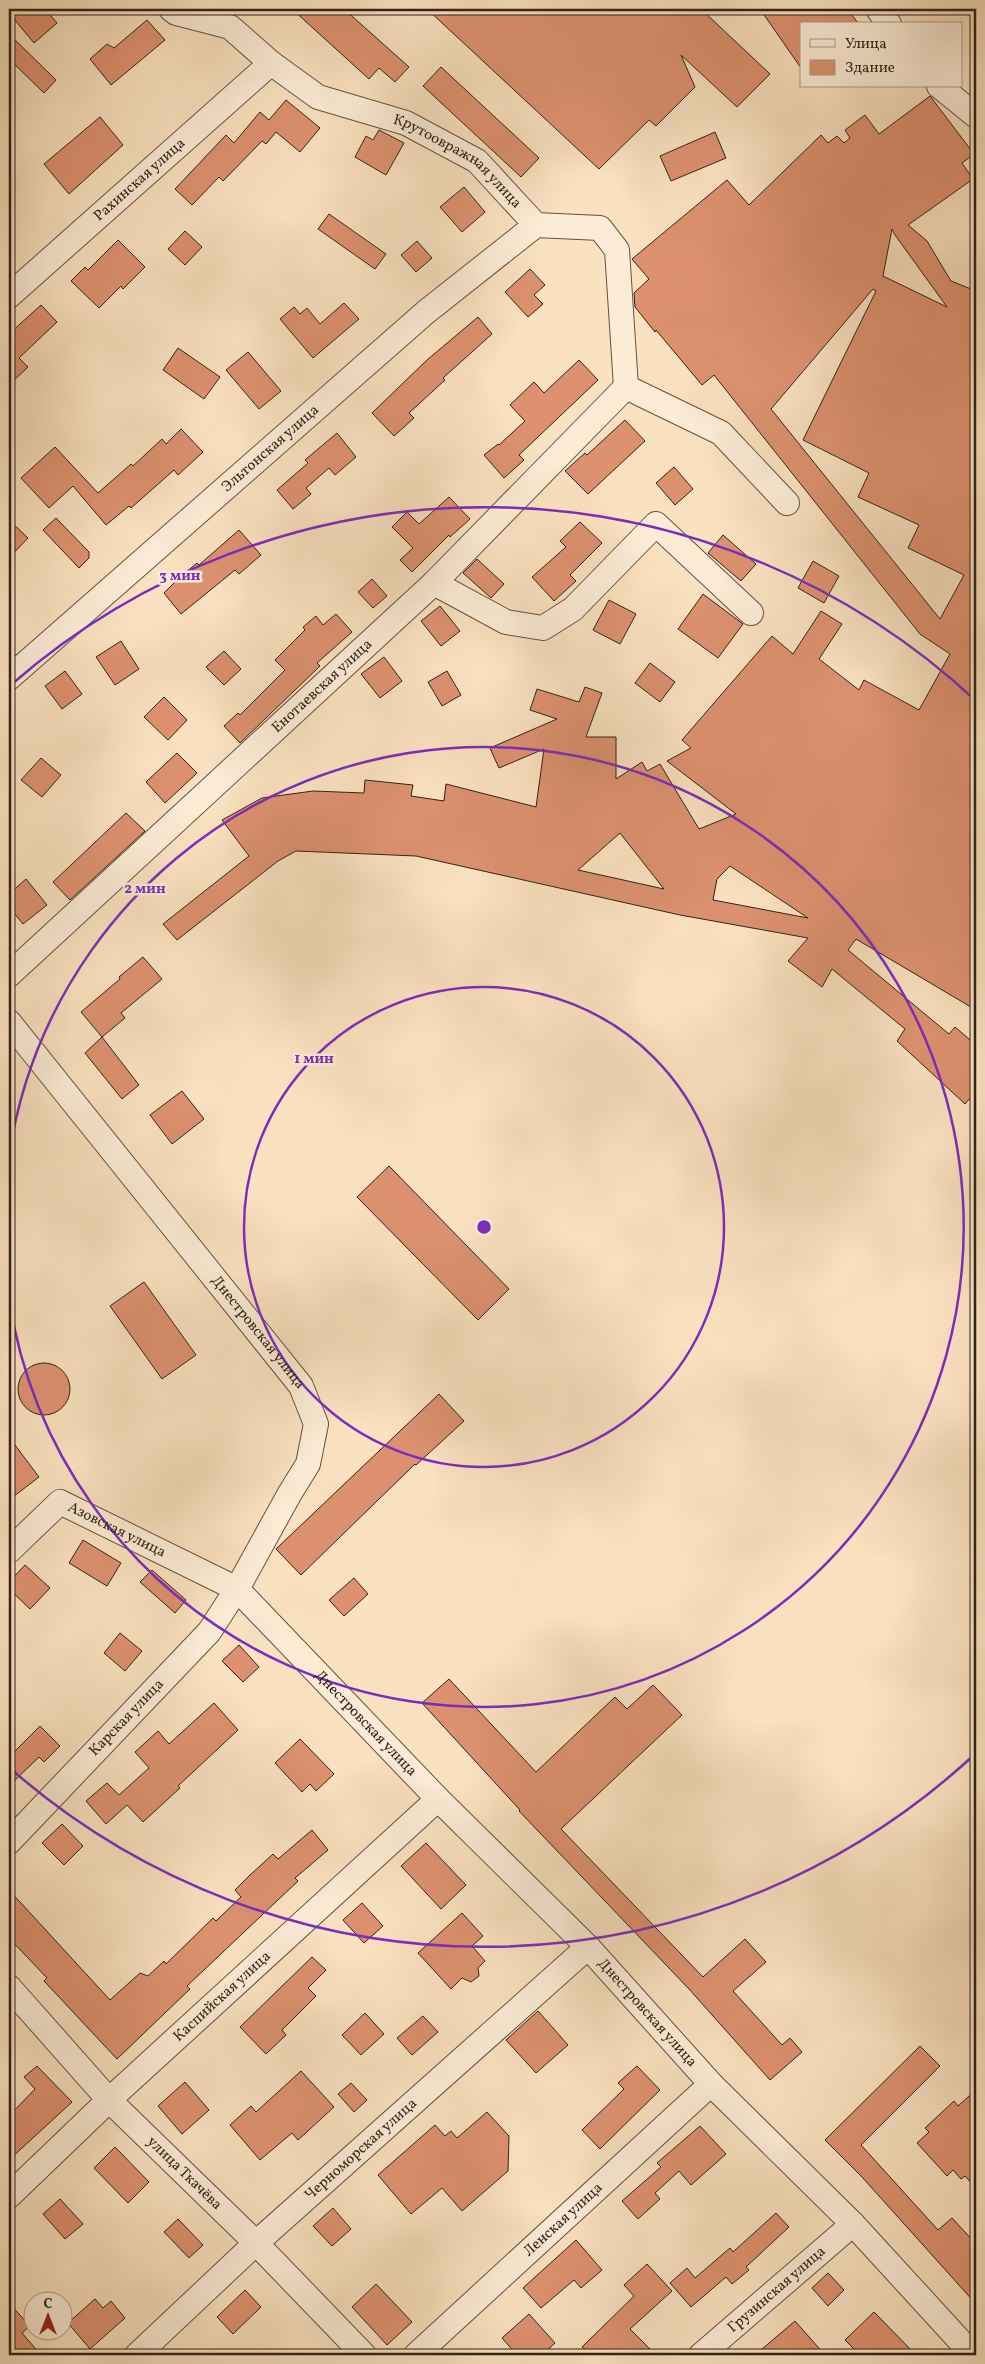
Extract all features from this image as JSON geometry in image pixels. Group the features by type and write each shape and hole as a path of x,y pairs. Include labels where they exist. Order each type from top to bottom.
{"street":[{"name":"Крутоовражная улица","path":"171,9 176,13 230,27 271,63 318,97 406,123 477,161 536,225"},
{"path":"878,9 888,22"},
{"name":"Рахинская улица","path":"9,296 271,63"},
{"path":"941,88 976,116"},
{"path":"536,225 600,228 617,250 626,387 721,433 787,503"},
{"name":"Эльтонская улица","path":"9,678 426,312 536,225"},
{"name":"Енотаевская улица","path":"9,975 434,583 626,387"},
{"path":"434,583 506,622 543,628 574,609 656,524 751,613"},
{"name":"Днестровская улица","path":"9,1022 301,1386 316,1424 308,1464 290,1493 238,1589 438,1799 588,1947 711,2084 853,2224 973,2355"},
{"name":"Азовская улица","path":"9,1551 60,1502 238,1589"},
{"name":"Карская улица","path":"9,1842 209,1632 238,1589"},
{"name":"Каспийская улица","path":"9,2196 110,2100 438,1799"},
{"name":"Черноморская улица","path":"137,2355 256,2243 588,1947"},
{"name":"улица Ткачёва","path":"9,1987 110,2100 256,2243 364,2355"},
{"name":"Ленская улица","path":"416,2355 711,2084"},
{"name":"Грузинская улица","path":"701,2355 853,2224"}],"building":[{"path":"9,9 45,9 57,23 34,43 9,13"},
{"path":"292,9 344,9 409,67 395,82 379,68 369,79"},
{"path":"427,9 701,9 770,74 737,107 681,55 695,87 656,126 649,120 599,169"},
{"path":"760,9 847,9 857,22 800,22 800,67"},
{"path":"147,20 165,40 111,85 90,59 107,44 114,48"},
{"path":"9,34 56,80 44,93 9,59"},
{"path":"441,67 539,158 521,177 423,86"},
{"path":"930,96 974,154 962,163 973,179 908,225 927,241 951,281 976,291 976,1010 856,939 848,950 949,1034 955,1027 976,1045 976,1091 965,1104 897,1041 905,1029 832,969 822,987 788,961 808,938 680,915 416,856 296,851 278,861 177,940 163,924 249,856 222,820 262,798 313,791 364,793 365,780 413,785 411,796 444,801 446,784 536,807 544,749 499,768 490,748 557,719 530,710 537,689 579,702 585,687 602,693 586,737 616,737 616,779 642,762 647,771 660,764 699,829 736,814 667,761 691,748 682,740 772,636 793,654 821,611 842,624 819,659 859,690 864,680 919,710 950,654 920,634 714,375 702,385 656,330 655,332 635,307 634,293 649,279 632,259 727,180 749,205 821,135 828,143 837,136 844,143 850,138 845,130 865,115 879,134","holes":["892,229 947,307 883,276","873,289 876,291 803,440 869,473 858,497 919,525 908,548 964,575 940,619 771,409","620,833 664,889 578,870","730,866 808,918 713,900 717,879"]},
{"path":"286,100 320,128 300,152 276,132 266,144 262,141 223,181 219,177 192,205 175,189 226,135 234,143 260,112 269,120"},
{"path":"100,117 123,145 69,194 44,164"},
{"path":"379,130 404,143 386,175 355,157 366,136 373,140"},
{"path":"715,132 726,158 671,181 660,156"},
{"path":"464,187 485,212 462,232 440,207"},
{"path":"329,214 386,254 375,269 318,229"},
{"path":"185,231 202,247 185,265 168,249"},
{"path":"118,240 145,267 123,289 121,286 99,308 71,281 85,267 88,270"},
{"path":"417,241 432,258 416,272 401,255"},
{"path":"530,269 545,285 534,295 543,304 528,317 505,292"},
{"path":"344,303 359,319 313,358 280,319 294,307 300,314 307,308 320,324"},
{"path":"41,305 57,322 19,358 28,367 9,385 9,334"},
{"path":"478,317 492,334 443,378 445,380 409,413 414,418 394,436 372,413 427,360"},
{"path":"178,348 220,377 204,399 163,370"},
{"path":"248,352 281,391 259,409 226,370"},
{"path":"579,360 598,380 519,455 524,460 504,478 484,455 499,445 525,421 510,405 534,382 544,393"},
{"path":"625,420 645,441 588,494 565,471 585,453 587,455"},
{"path":"181,429 203,452 178,475 174,470 131,508 129,506 106,525 73,486 49,508 21,478 55,447 98,493 131,464 133,466 162,439 166,444"},
{"path":"337,433 356,457 335,475 329,468 306,488 311,494 293,509 277,490 308,463 305,460"},
{"path":"674,467 693,489 675,505 656,483"},
{"path":"449,497 470,519 450,537 449,535 412,572 400,560 413,548 392,527 407,512 419,524"},
{"path":"56,518 89,552 89,558 79,568 43,530"},
{"path":"9,520 28,538 9,558"},
{"path":"580,522 602,543 570,575 576,581 554,601 532,577 566,547 560,541"},
{"path":"239,530 261,555 239,574 235,570 181,614 164,593 179,578 197,563 199,565"},
{"path":"723,535 756,564 741,581 708,553"},
{"path":"477,559 504,584 491,598 463,573"},
{"path":"813,561 839,576 824,603 798,588"},
{"path":"372,579 387,596 373,608 358,592"},
{"path":"703,594 743,624 718,658 678,629"},
{"path":"609,600 636,614 620,644 593,630"},
{"path":"440,606 460,631 441,646 421,621"},
{"path":"336,614 352,632 317,663 320,666 240,743 224,726 238,713 240,715 285,670 275,660 305,630 303,627 316,616 323,625"},
{"path":"121,641 139,669 115,685 96,657"},
{"path":"224,651 241,669 224,685 206,667"},
{"path":"384,657 402,681 380,698 361,674"},
{"path":"650,663 675,682 660,702 635,683"},
{"path":"65,671 82,694 62,709 45,686"},
{"path":"447,671 461,695 442,706 428,682"},
{"path":"164,697 187,720 168,740 144,717"},
{"path":"177,753 197,773 165,803 146,782"},
{"path":"41,758 61,775 42,797 21,780"},
{"path":"126,813 145,831 70,900 53,882"},
{"path":"26,879 47,905 23,924 9,907 9,894"},
{"path":"143,957 162,979 121,1013 125,1018 102,1037 81,1012"},
{"path":"102,1037 139,1085 122,1099 85,1053"},
{"path":"182,1091 204,1119 172,1144 150,1115"},
{"path":"389,1166 509,1289 478,1320 357,1197"},
{"path":"144,1282 196,1355 162,1379 110,1306"},
{"path":"44,1363 58,1367 66,1375 70,1389 66,1403 58,1411 44,1415 30,1411 22,1403 18,1389 22,1375 30,1367"},
{"path":"439,1394 464,1421 415,1464 301,1575 276,1549"},
{"path":"9,1437 39,1477 9,1500"},
{"path":"83,1540 121,1563 107,1586 69,1563"},
{"path":"25,1565 50,1588 30,1609 9,1589 9,1582"},
{"path":"152,1570 186,1600 175,1613 140,1582"},
{"path":"354,1578 368,1594 344,1616 329,1600"},
{"path":"120,1633 142,1651 125,1671 104,1653"},
{"path":"239,1645 259,1667 243,1682 222,1661"},
{"path":"449,1679 536,1772 615,1697 627,1709 653,1685 682,1715 561,1829 703,1977 745,1939 766,1962 733,1991 782,2045 790,2038 802,2052 770,2080 689,1989 519,1811 422,1703"},
{"path":"214,1703 238,1730 178,1786 180,1788 143,1822 127,1805 106,1824 86,1801 107,1783 119,1795 149,1768 135,1752 158,1731 169,1744"},
{"path":"40,1726 60,1746 44,1762 39,1757 9,1786 9,1757"},
{"path":"300,1739 334,1774 316,1791 310,1784 302,1792 275,1763"},
{"path":"62,1824 83,1846 64,1865 42,1843"},
{"path":"312,1830 328,1850 295,1878 298,1881 187,1986 190,1989 117,2059 44,1981 47,1978 9,1938 9,1890 110,2000 140,1973 148,1976 164,1961 166,1964 213,1918 216,1921 241,1897 235,1890 249,1876 273,1854 278,1859"},
{"path":"426,1843 466,1885 441,1909 401,1866"},
{"path":"362,1903 383,1926 364,1943 343,1920"},
{"path":"462,1913 483,1936 472,1946 485,1961 478,1968 479,1976 471,1982 462,1978 451,1989 418,1953"},
{"path":"312,1957 326,1970 308,1988 316,1996 282,2030 286,2035 266,2054 240,2027"},
{"path":"538,2011 568,2045 536,2073 506,2040"},
{"path":"365,2013 384,2034 361,2055 342,2035"},
{"path":"423,2016 438,2032 412,2055 397,2038"},
{"path":"920,2046 940,2066 861,2145 938,2230 952,2218 976,2244 976,2304 862,2177 825,2140"},
{"path":"37,2066 72,2102 9,2160 9,2116 35,2089 24,2077"},
{"path":"637,2066 660,2090 600,2149 582,2130 624,2089 618,2083"},
{"path":"301,2071 334,2107 298,2140 292,2133 260,2160 230,2125 251,2106 256,2112"},
{"path":"185,2082 209,2110 182,2134 158,2106"},
{"path":"351,2083 367,2100 354,2112 338,2094"},
{"path":"976,2090 976,2188 965,2176 961,2179 953,2170 947,2176 917,2143 929,2132 925,2128 954,2101 958,2106"},
{"path":"487,2112 509,2136 508,2171 462,2211 442,2188 411,2214 378,2175 435,2125 445,2136 451,2131 457,2138"},
{"path":"700,2126 726,2154 691,2185 679,2171 655,2193 660,2199 638,2219 622,2201 661,2167 657,2163"},
{"path":"115,2147 149,2182 128,2203 94,2168"},
{"path":"60,2199 83,2224 65,2239 43,2214"},
{"path":"333,2208 351,2229 332,2246 313,2226"},
{"path":"776,2213 789,2227 746,2267 749,2270 732,2284 726,2277 691,2307 670,2283 687,2268 695,2278 730,2248 733,2252"},
{"path":"178,2219 203,2245 189,2258 164,2232"},
{"path":"576,2240 602,2270 581,2288 574,2280 541,2308 523,2288"},
{"path":"647,2264 672,2291 630,2329 656,2355 591,2355 582,2347 634,2296 624,2285"},
{"path":"828,2273 844,2290 828,2306 812,2288"},
{"path":"376,2284 412,2322 387,2345 352,2307"},
{"path":"245,2290 261,2307 233,2334 217,2317"},
{"path":"95,2299 103,2308 111,2301 125,2318 90,2349 72,2328 72,2319"},
{"path":"9,2303 22,2317 22,2342 30,2342 41,2355 9,2355"},
{"path":"874,2312 916,2355 860,2355 845,2340"},
{"path":"529,2314 555,2343 542,2355 517,2355 502,2338"},
{"path":"795,2321 825,2355 755,2355"}]}
